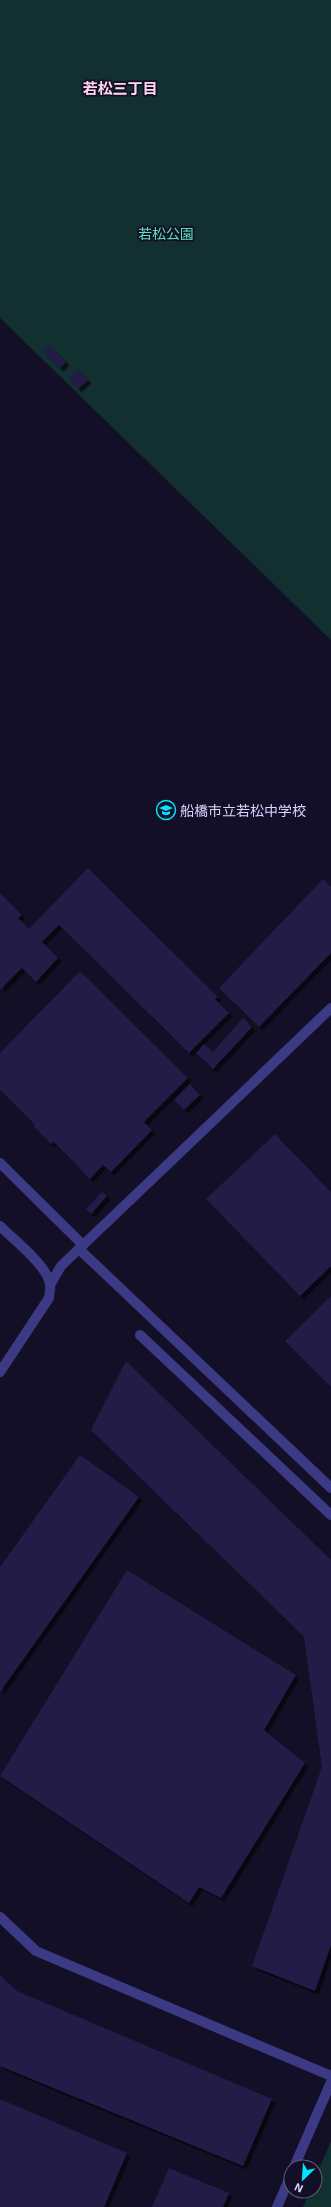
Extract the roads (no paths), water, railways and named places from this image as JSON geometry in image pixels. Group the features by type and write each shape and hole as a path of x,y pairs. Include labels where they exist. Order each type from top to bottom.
{"street":[{"path":"50,1285 61,1266 331,1008"},
{"path":"0,1163 81,1247 331,1488"},
{"path":"0,1226 46,1272 50,1285 49,1298 0,1372"},
{"path":"140,1335 331,1515"},
{"path":"0,1917 36,1951 331,2076"},
{"path":"297,2159 331,2082"},
{"path":"277,2207 283,2193"}],"place":[{"name":"船橋市立若松中学校","path":"166,810"}],"district":[{"name":"若松三丁目","path":"120,88"}],"park label":[{"name":"若松公園","path":"166,233"}]}
